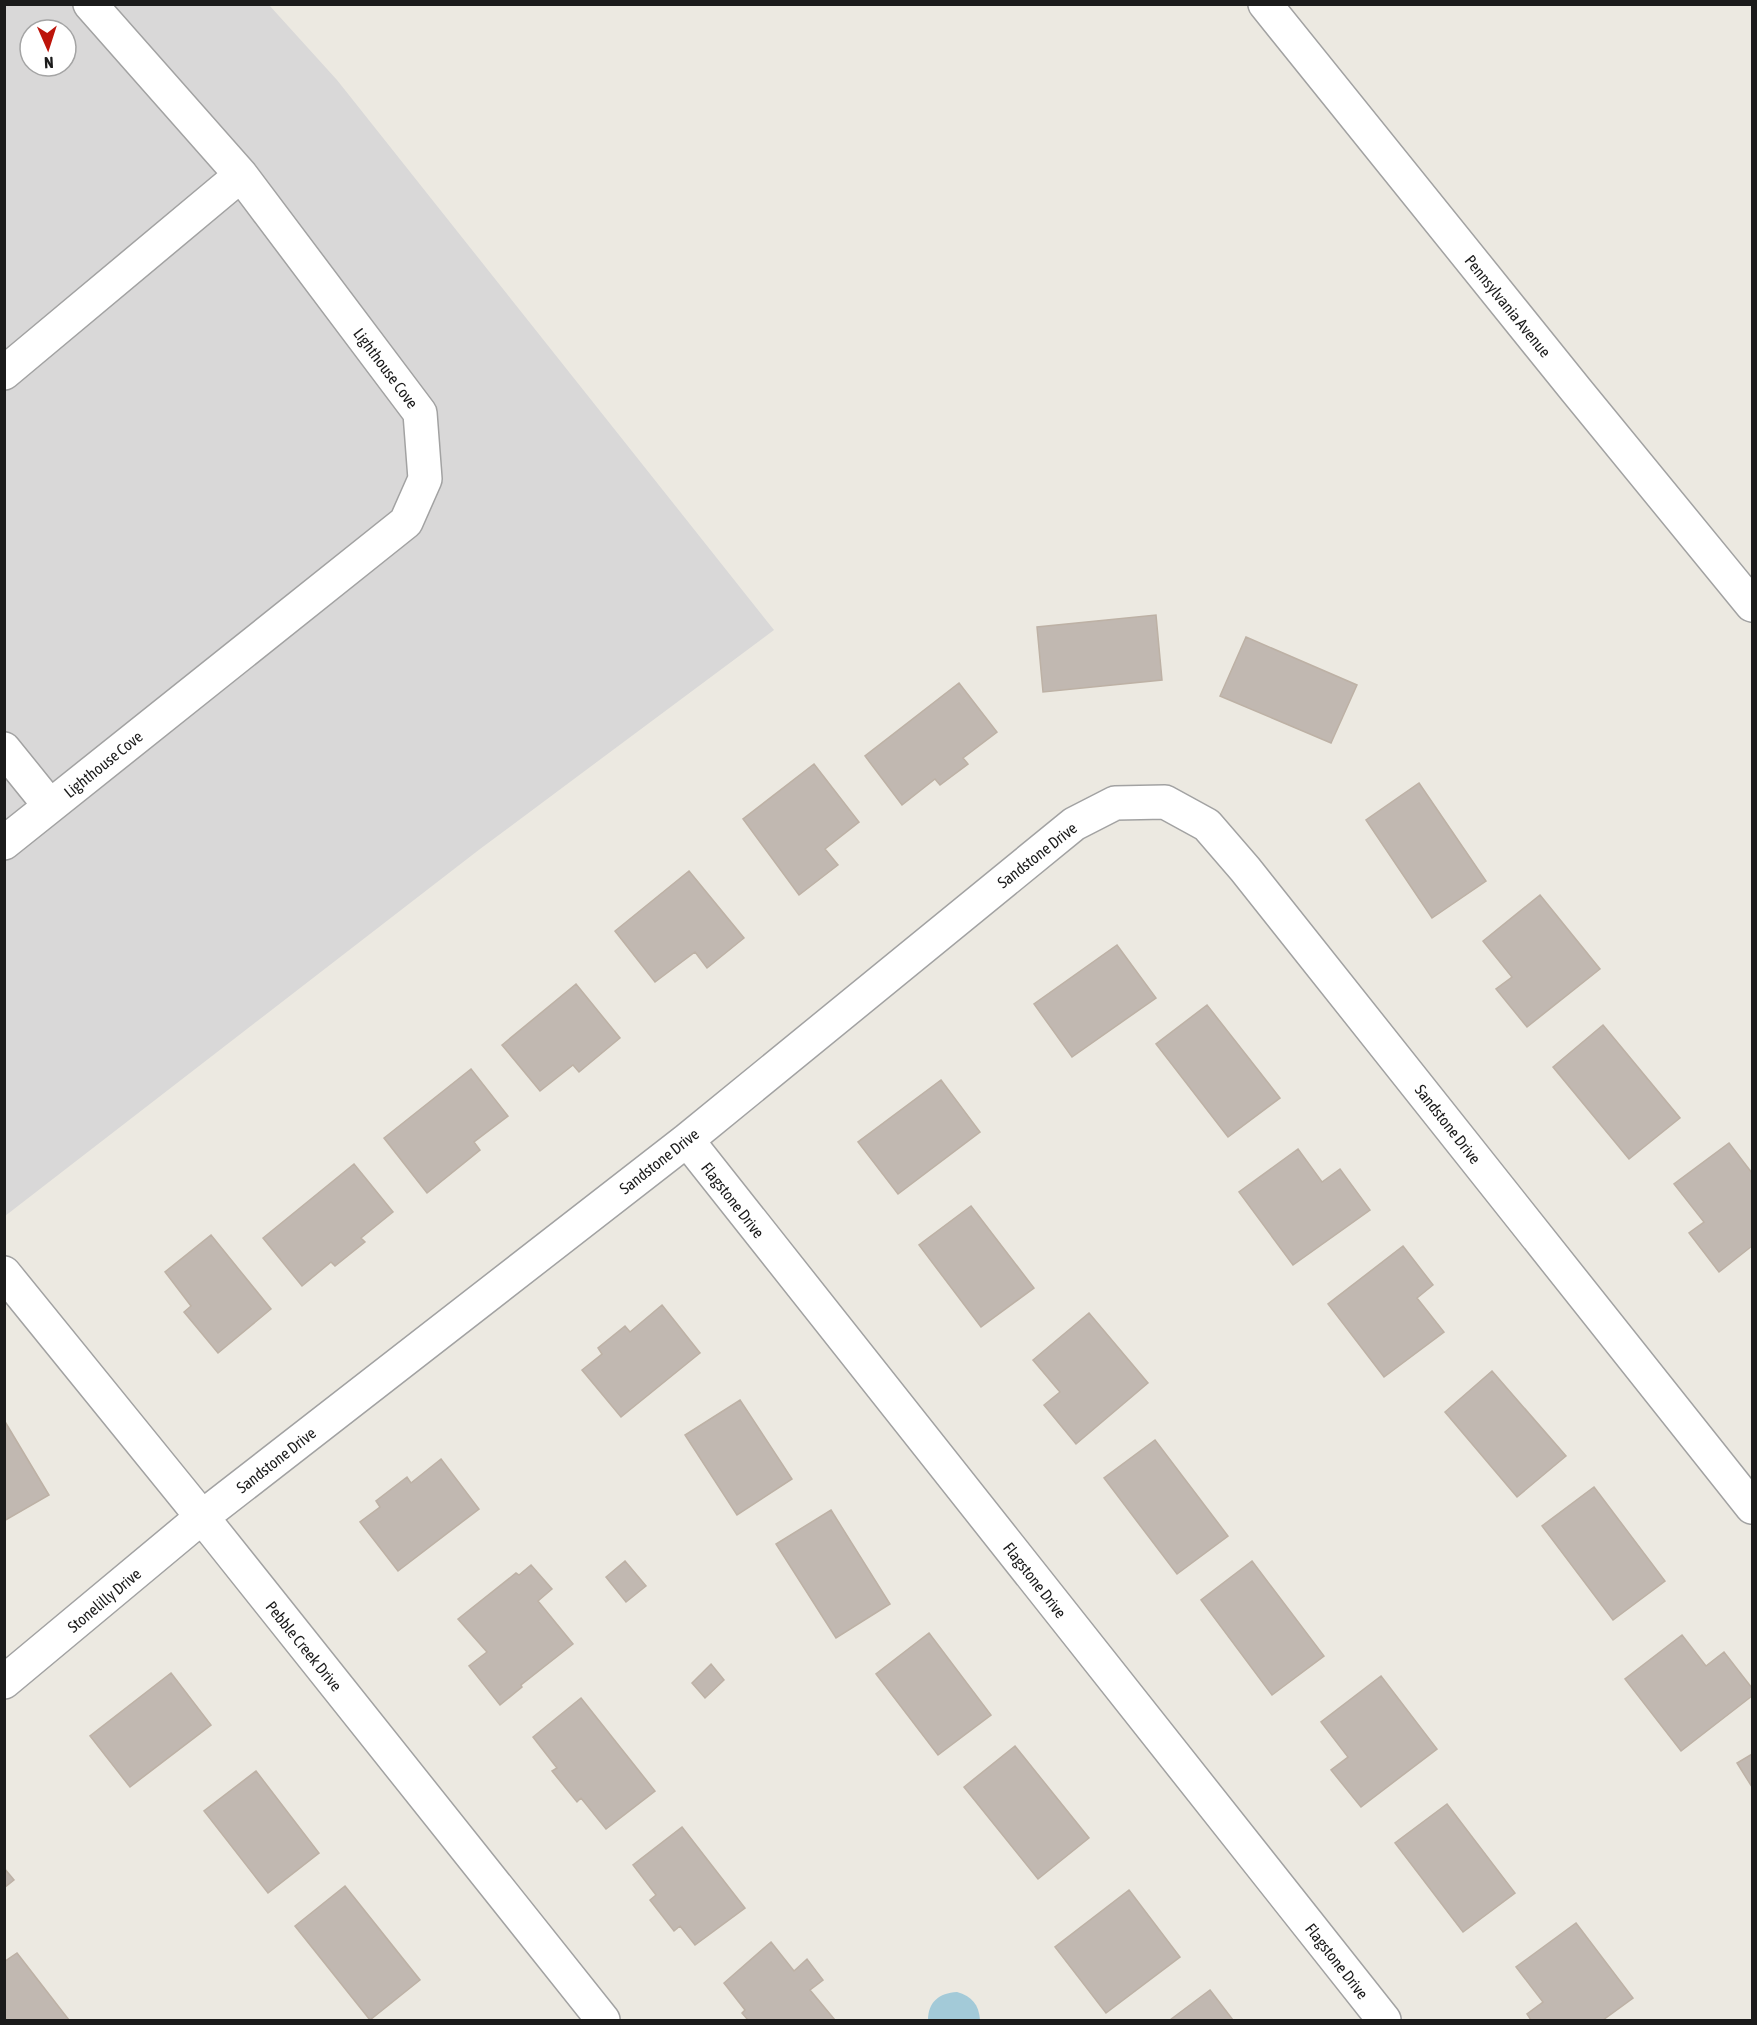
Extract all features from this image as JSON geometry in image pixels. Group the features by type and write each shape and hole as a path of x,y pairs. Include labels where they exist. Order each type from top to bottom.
{"street":[{"name":"Lighthouse Cove","path":"4,843 406,522 425,479 420,413 241,175 90,4"},
{"name":"Pennsylvania Avenue","path":"1265,4 1752,604"},
{"path":"4,373 241,175"},
{"path":"4,749 50,806"},
{"name":"Sandstone Drive","path":"202,1517 687,1140 1074,825 1115,803 1166,802 1207,825 1245,869 1752,1506"},
{"name":"Flagstone Drive","path":"687,1140 1384,2020"},
{"name":"Pebble Creek Drive","path":"4,1273 202,1517 603,2020"},
{"name":"Stonelilly Drive","path":"4,1682 202,1517"}],"shaded area":[{"path":"5,5 269,5 337,80 774,630 480,849 5,1216"}],"water":[{"path":"957,1992 974,2002 980,2020 928,2020 932,2003 945,1994"}],"building":[{"path":"1156,615 1162,680 1043,692 1037,627"},
{"path":"1246,637 1357,685 1331,743 1220,696"},
{"path":"959,683 997,732 963,758 968,764 940,785 935,779 902,805 865,756"},
{"path":"814,764 859,822 825,849 838,865 799,895 743,819"},
{"path":"1419,783 1486,881 1432,918 1366,820"},
{"path":"689,871 744,938 707,968 695,952 655,982 615,931"},
{"path":"1540,895 1600,969 1527,1027 1496,989 1512,977 1483,941"},
{"path":"1117,945 1156,998 1072,1057 1034,1004"},
{"path":"576,984 620,1038 579,1072 573,1065 540,1091 502,1045"},
{"path":"1207,1005 1280,1098 1228,1137 1156,1044"},
{"path":"1603,1025 1680,1118 1629,1159 1553,1067"},
{"path":"471,1069 508,1116 474,1142 480,1150 427,1193 384,1138"},
{"path":"941,1080 980,1132 898,1194 858,1142"},
{"path":"1729,1143 1752,1173 1752,1246 1719,1272 1689,1233 1704,1222 1674,1184"},
{"path":"1298,1149 1322,1182 1340,1169 1370,1210 1293,1265 1239,1192"},
{"path":"354,1164 393,1212 361,1238 365,1242 335,1266 331,1262 302,1286 263,1238"},
{"path":"971,1206 1034,1288 981,1327 919,1245"},
{"path":"211,1235 271,1309 218,1353 184,1312 191,1306 165,1272"},
{"path":"1403,1246 1433,1285 1417,1298 1444,1332 1384,1377 1328,1304"},
{"path":"662,1305 700,1353 621,1417 582,1370 602,1354 598,1348 625,1326 630,1332"},
{"path":"1089,1313 1148,1383 1076,1444 1044,1405 1060,1392 1033,1360"},
{"path":"1492,1371 1566,1456 1517,1497 1445,1412"},
{"path":"740,1400 792,1479 737,1515 685,1435"},
{"path":"4,1420 49,1495 4,1521"},
{"path":"1155,1440 1228,1536 1177,1574 1104,1478"},
{"path":"441,1459 479,1509 398,1571 360,1522 380,1507 376,1501 407,1477 411,1483"},
{"path":"1594,1487 1665,1581 1613,1620 1542,1526"},
{"path":"831,1510 890,1604 836,1638 776,1544"},
{"path":"625,1561 646,1586 626,1602 606,1577"},
{"path":"1252,1561 1324,1656 1272,1695 1201,1600"},
{"path":"531,1565 552,1589 538,1601 573,1644 521,1685 522,1687 500,1705 469,1666 487,1652 458,1619 516,1573 519,1575"},
{"path":"929,1633 991,1715 938,1755 876,1674"},
{"path":"1682,1635 1706,1666 1724,1652 1752,1688 1752,1696 1681,1751 1625,1679"},
{"path":"711,1664 724,1680 705,1698 692,1683"},
{"path":"171,1673 211,1725 130,1787 90,1736"},
{"path":"1381,1676 1437,1749 1361,1807 1331,1770 1348,1757 1321,1722"},
{"path":"581,1698 655,1791 606,1829 581,1798 577,1802 552,1771 557,1768 533,1737"},
{"path":"1015,1746 1089,1838 1038,1879 964,1787"},
{"path":"1752,1754 1752,1787 1737,1763"},
{"path":"256,1771 319,1853 268,1893 204,1811"},
{"path":"1447,1804 1515,1893 1463,1932 1395,1843"},
{"path":"682,1827 745,1908 695,1945 680,1926 674,1931 650,1900 656,1895 633,1865"},
{"path":"4,1868 14,1880 4,1888"},
{"path":"345,1886 420,1980 370,2020 295,1926"},
{"path":"1129,1890 1180,1957 1106,2013 1055,1947"},
{"path":"1576,1923 1633,1998 1603,2020 1531,2020 1527,2014 1543,2002 1516,1967"},
{"path":"771,1942 794,1971 807,1959 823,1980 810,1990 835,2020 748,2020 742,2013 745,2010 724,1983"},
{"path":"17,1953 69,2020 4,2020 4,1962"},
{"path":"1210,1990 1233,2020 1170,2020"}]}
